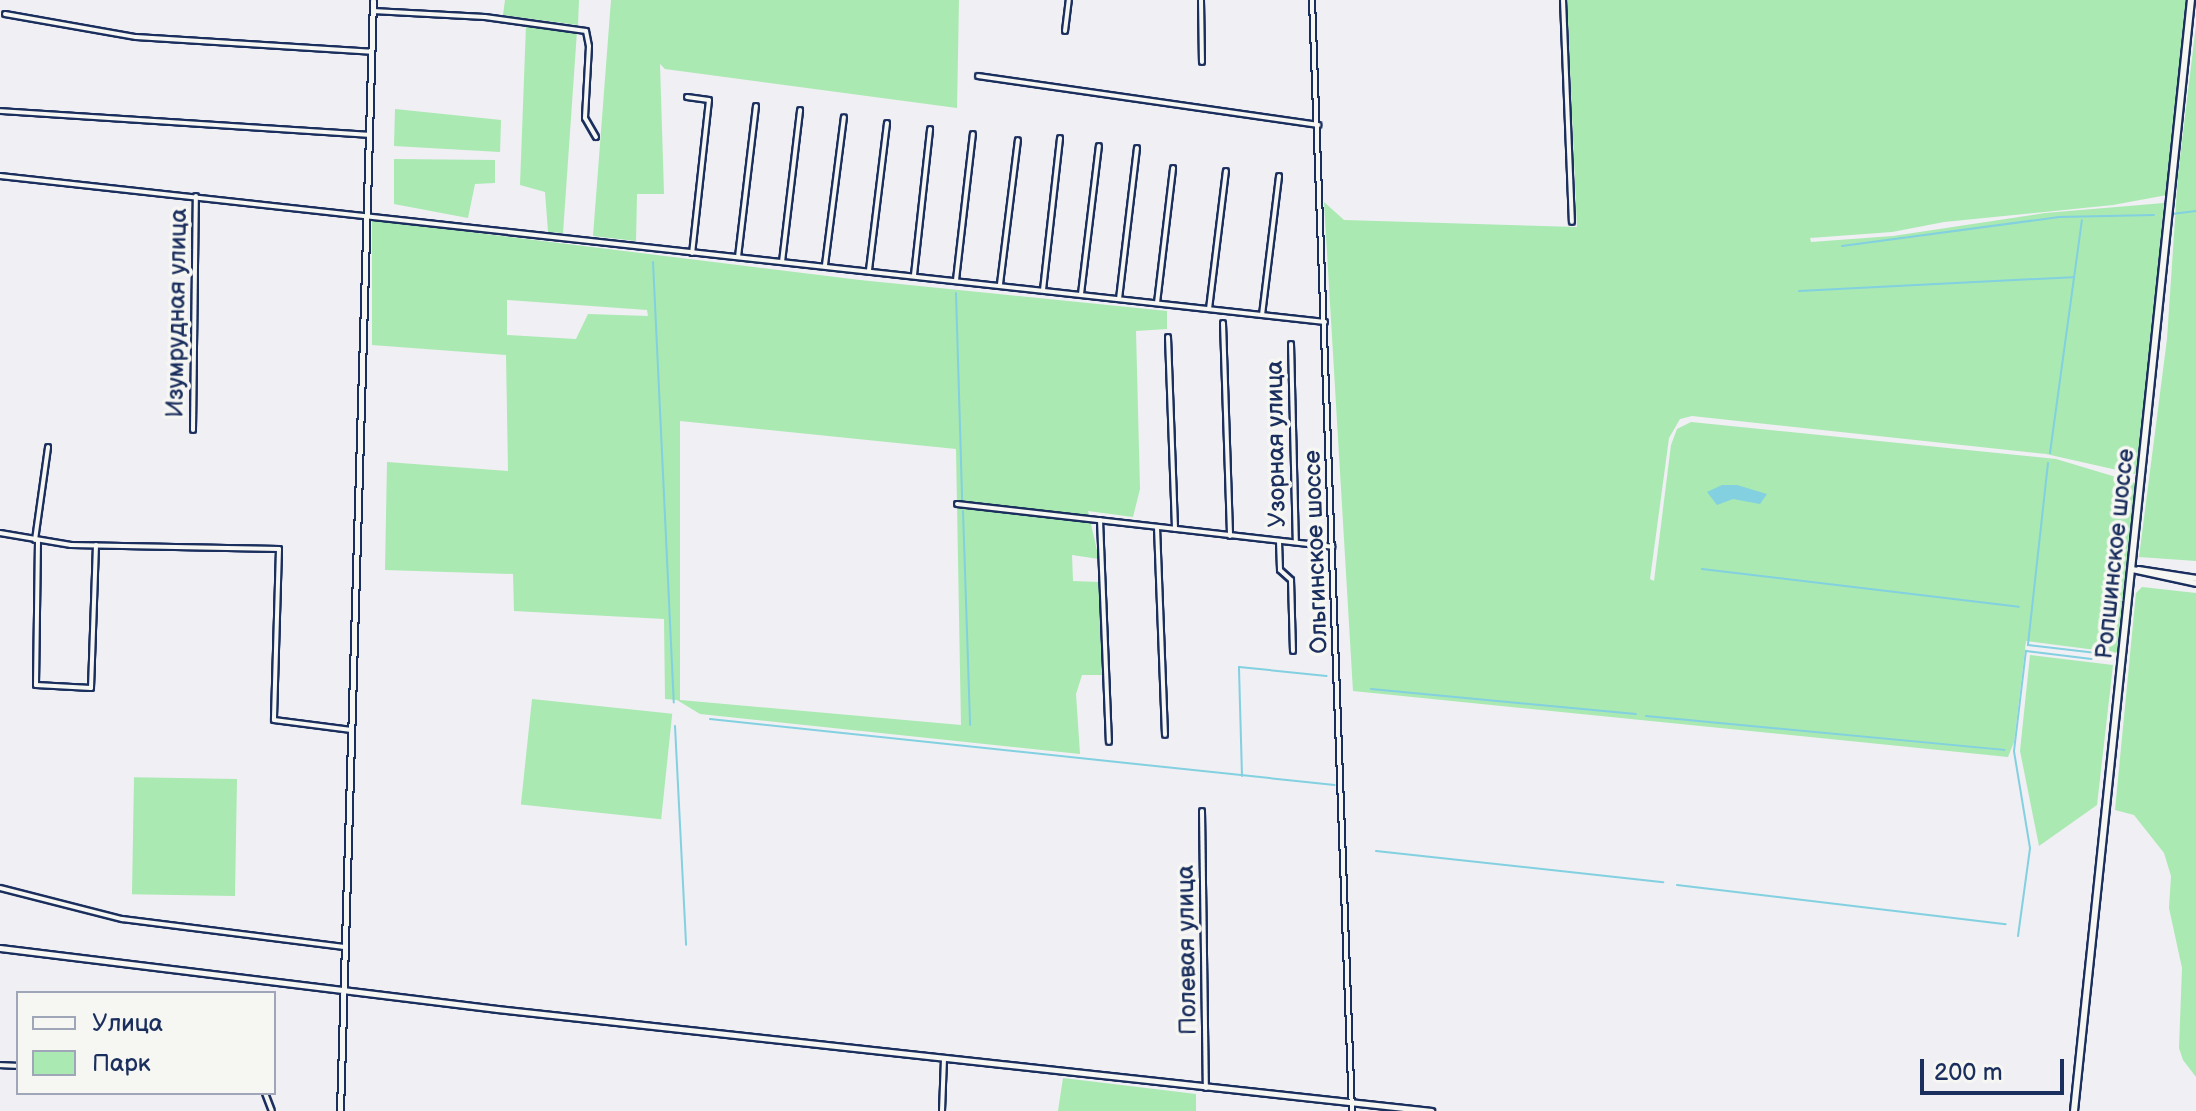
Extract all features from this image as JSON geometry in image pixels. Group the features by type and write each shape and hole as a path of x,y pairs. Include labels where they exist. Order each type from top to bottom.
{"main road":[{"name":"Ропшинское шоссе","path":"2074,1111 2191,0"}],"street":[{"path":"340,1111 373,0"},
{"path":"1065,31 1069,0"},
{"path":"1201,0 1202,62"},
{"name":"Ольгинское шоссе","path":"1312,0 1352,1111"},
{"path":"1563,0 1572,222"},
{"path":"373,11 485,17 586,31 589,46 585,118 596,137"},
{"path":"5,14 136,37 372,52"},
{"path":"978,76 1318,125"},
{"path":"687,97 709,100 692,253"},
{"path":"738,257 756,106"},
{"path":"782,262 800,110"},
{"path":"0,111 369,135"},
{"path":"825,266 844,117"},
{"path":"869,270 887,123"},
{"path":"914,275 930,129"},
{"path":"956,280 973,134"},
{"path":"1043,290 1060,138"},
{"path":"1000,285 1018,140"},
{"path":"1081,294 1099,146"},
{"path":"1119,299 1137,148"},
{"path":"1157,303 1173,168"},
{"path":"1209,309 1226,171"},
{"path":"0,176 1325,322"},
{"path":"1262,315 1279,176"},
{"name":"Изумрудная улица","path":"193,430 196,196"},
{"path":"1223,323 1230,536"},
{"path":"1168,337 1175,529"},
{"name":"Узорная улица","path":"1291,344 1296,543"},
{"path":"48,447 37,540 36,685 91,688 96,545"},
{"path":"957,504 1333,547"},
{"path":"1100,520 1109,742"},
{"path":"1157,527 1165,735"},
{"path":"0,533 96,545 279,549 274,720 351,730"},
{"path":"1279,541 1280,570 1291,580 1293,651"},
{"path":"2132,569 2196,580"},
{"name":"Полевая улица","path":"1202,811 1206,1088"},
{"path":"0,888 122,919 344,947"},
{"path":"0,948 1206,1088 1431,1111"},
{"path":"942,1111 944,1058"}],"green space":[{"path":"505,0 579,0 578,25 503,15"},
{"path":"611,0 959,0 957,108 665,69 660,64 664,194 637,194 636,241 593,236"},
{"path":"1567,0 2188,0 2167,195 2113,205 1944,222 1892,232 1810,238 1811,242 1893,236 2045,213 2164,203 2140,469 2135,474 2046,454 1692,416 1680,419 1669,438 1650,579 1654,581 1671,445 1677,429 1691,422 2056,459 2136,483 2119,653 2026,641 2014,742 2008,757 1353,691 1324,202 1344,220 1577,227"},
{"path":"526,25 577,31 563,233 548,232 545,192 520,185"},
{"path":"2196,25 2196,561 2139,557 2167,339 2178,175"},
{"path":"395,109 501,120 500,152 394,146"},
{"path":"394,159 495,160 495,183 475,184 468,218 394,204"},
{"path":"372,220 860,280 1167,311 1167,329 1136,331 1140,489 1133,517 1088,511 1099,559 1072,555 1073,581 1099,582 1102,675 1082,675 1076,694 1080,754 700,714 677,700 665,699 664,619 514,611 513,574 385,570 387,462 508,471 506,355 372,345","holes":["507,300 647,310 648,316 588,314 576,339 507,335","680,421 956,449 961,725 680,700"]},
{"path":"2142,587 2196,593 2196,1077 2183,1060 2179,1048 2182,968 2169,908 2171,876 2164,853 2134,815 2115,810 2136,593"},
{"path":"2030,655 2113,665 2097,805 2039,846 2020,751"},
{"path":"532,699 672,714 661,819 521,804"},
{"path":"134,777 237,779 235,896 132,894"},
{"path":"1063,1078 1196,1094 1196,1111 1058,1111"}],"water":[{"path":"1722,485 1737,485 1767,494 1760,504 1733,499 1717,505 1707,492"}],"waterway":[{"path":"2172,214 2196,211"},
{"path":"1842,246 2059,217 2154,215"},
{"path":"2050,453 2082,220"},
{"path":"653,262 674,703"},
{"path":"1799,291 2073,277"},
{"path":"956,293 962,500"},
{"path":"2048,463 2028,645 2097,653"},
{"path":"963,511 970,725"},
{"path":"1702,569 2019,607"},
{"path":"2018,936 2030,848 2014,751 2026,651 2092,659"},
{"path":"1242,776 1239,667 1327,676"},
{"path":"1371,689 1636,714"},
{"path":"1646,716 2004,750"},
{"path":"710,719 1335,785"},
{"path":"675,726 686,945"},
{"path":"1376,851 1663,882"},
{"path":"1677,885 2006,924"}]}
